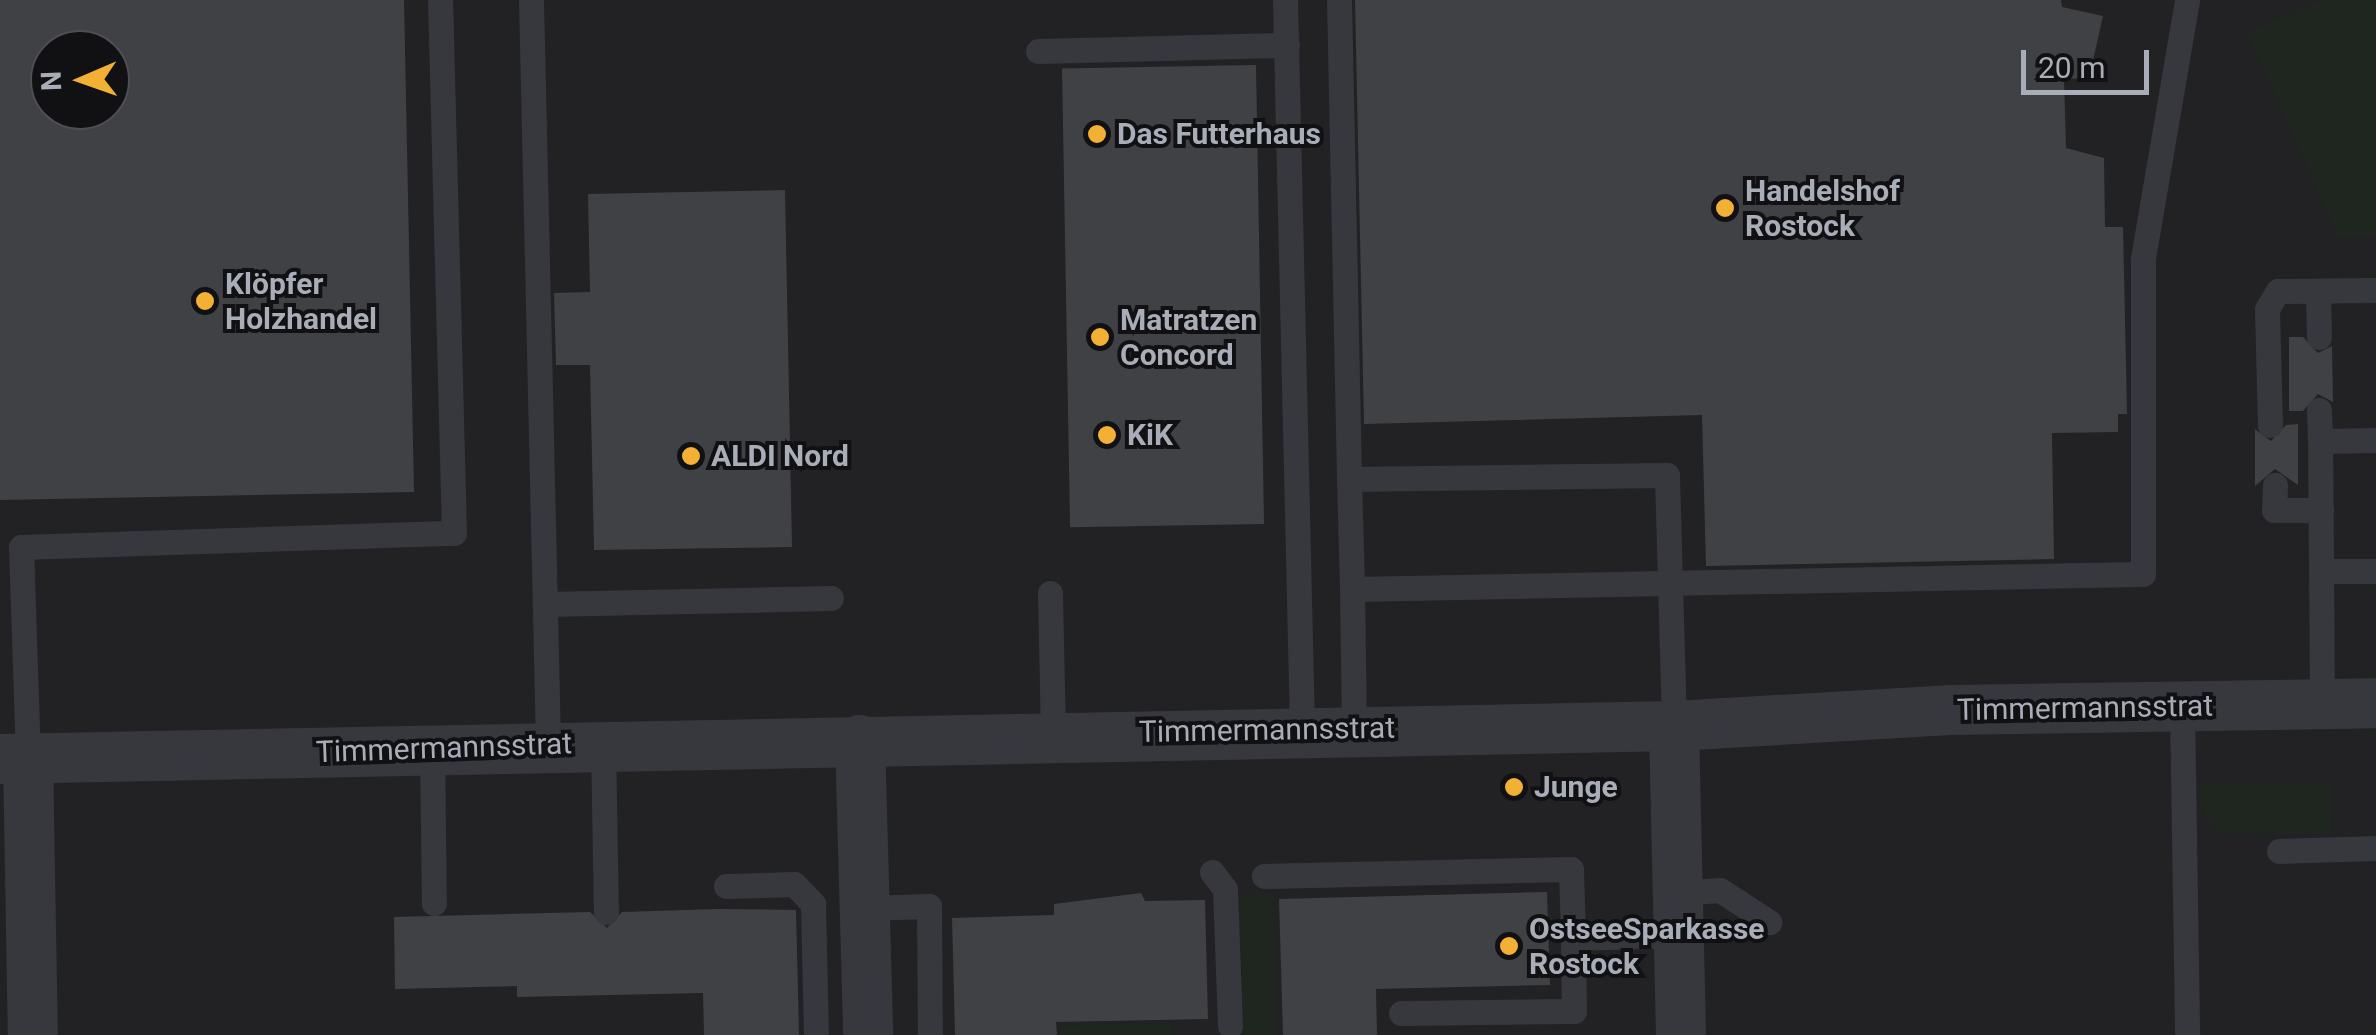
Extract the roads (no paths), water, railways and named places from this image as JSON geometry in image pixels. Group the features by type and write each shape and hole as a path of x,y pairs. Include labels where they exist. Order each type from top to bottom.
{"street":[{"name":"Timmermannsstrat","path":"14,759 1302,729 1674,726 1950,710 2376,704"},
{"path":"1674,726 1680,1035"},
{"path":"860,740 868,1035"},
{"path":"14,759 22,1026"}],"lane":[{"path":"14,759 11,547 454,534 440,0"},
{"path":"531,0 543,62 546,173 548,744"},
{"path":"1285,0 1302,729"},
{"path":"1339,0 1354,729"},
{"path":"1352,589 2143,574 2143,258 2187,0"},
{"path":"1038,50 1287,45"},
{"path":"2270,425 2267,309 2278,292 2376,290"},
{"path":"2318,291 2319,337"},
{"path":"2319,410 2322,704"},
{"path":"2320,441 2376,440"},
{"path":"1349,480 1666,475 1674,726"},
{"path":"2276,486 2274,510 2320,510"},
{"path":"2321,571 2376,571"},
{"path":"1050,593 1054,734"},
{"path":"545,604 830,598"},
{"path":"2182,708 2187,1035"},
{"path":"603,744 606,912"},
{"path":"432,749 434,903"},
{"path":"2279,851 2376,848"},
{"path":"1264,876 1571,870 1574,1011 1401,1013"},
{"path":"1212,872 1226,889 1230,1026"},
{"path":"726,886 794,884 813,904 816,1032"},
{"path":"1572,938 1678,914 1720,890 1769,922"},
{"path":"814,925 928,906 930,1035"}],"place":[{"name":"Das Futterhaus","path":"1097,134"},
{"name":"Handelshof Rostock","path":"1725,208"},
{"name":"Klöpfer Holzhandel","path":"205,301"},
{"name":"Matratzen Concord","path":"1100,337"},
{"name":"KiK","path":"1107,435"},
{"name":"ALDI Nord","path":"691,456"},
{"name":"Junge","path":"1514,787"},
{"name":"OstseeSparkasse Rostock","path":"1509,946"}]}
